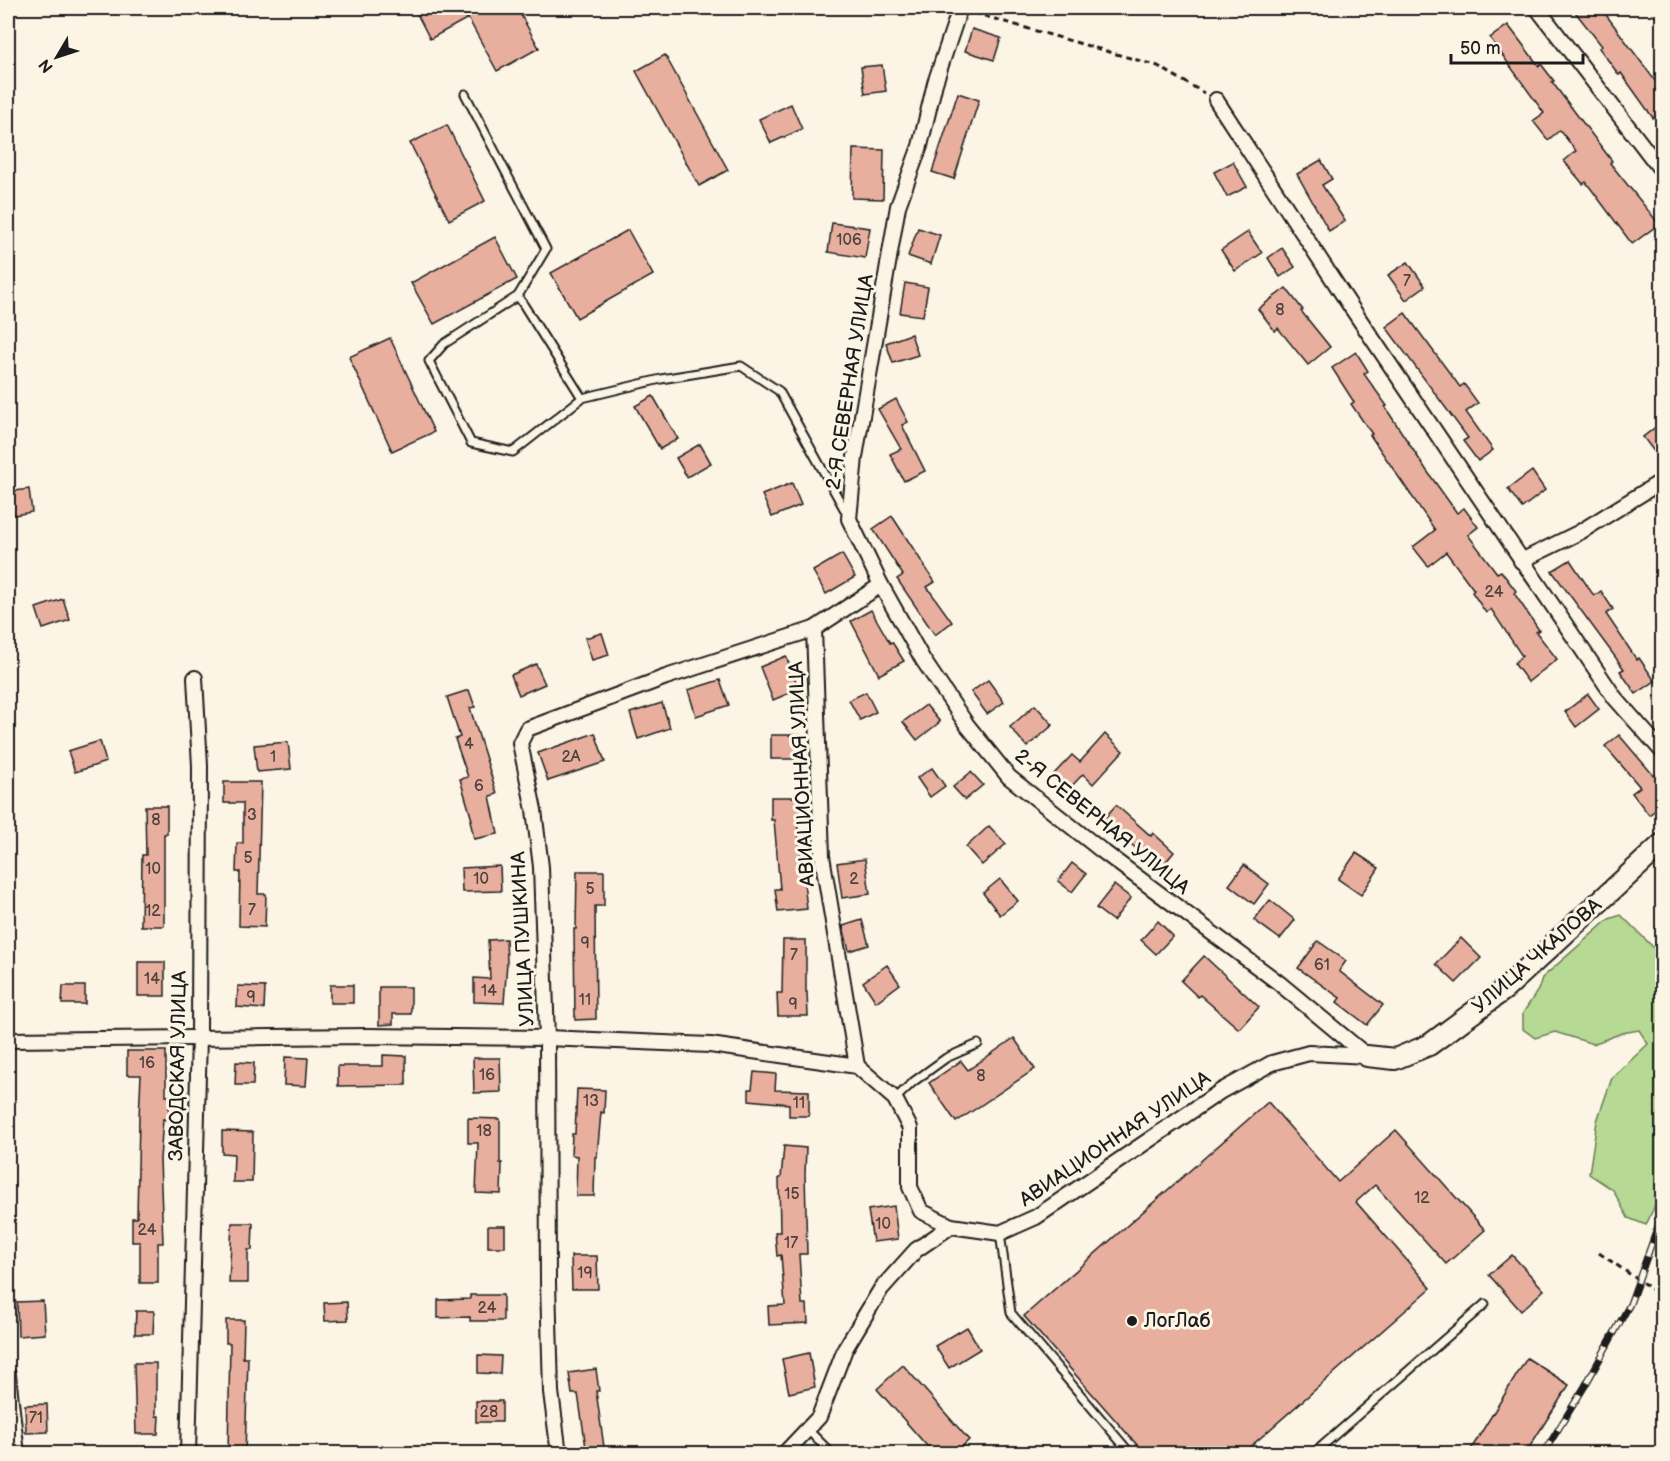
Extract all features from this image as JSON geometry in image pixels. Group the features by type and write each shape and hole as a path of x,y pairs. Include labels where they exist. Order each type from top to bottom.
{"street":[{"name":"2-Я СЕВЕРНАЯ УЛИЦА","path":"959,8 934,83 920,146 898,206 855,457 849,519 881,585 923,660 967,725 1009,777 1101,850 1279,982 1367,1056"},
{"path":"1537,8 1662,171"},
{"path":"1216,100 1349,304 1614,698 1662,751"},
{"path":"1521,561 1580,532 1662,481"},
{"path":"814,629 881,585"},
{"name":"УЛИЦА ПУШКИНА","path":"559,1454 551,1392 547,1038 541,867 534,810 520,743 527,729 666,677 814,629"},
{"name":"АВИАЦИОННАЯ УЛИЦА","path":"814,629 822,856 857,1066"},
{"name":"ЗАВОДСКАЯ УЛИЦА","path":"188,1454 199,1037 200,766 195,678"},
{"name":"УЛИЦА ЧКАЛОВА","path":"1367,1056 1395,1059 1429,1045 1505,989 1662,844"},
{"path":"8,1040 199,1037 547,1038 710,1044 857,1066 895,1099 910,1128 910,1187 921,1211 951,1226 1000,1233"},
{"name":"АВИАЦИОННАЯ УЛИЦА","path":"1000,1233 1036,1217 1221,1091 1272,1063 1309,1053 1367,1056"},
{"path":"784,1454 819,1417 845,1349 880,1289 916,1250 951,1226"},
{"path":"8,1375 17,1454"}],"lane":[{"path":"465,94 546,249 518,296 444,344 429,361 471,443 513,452 582,398 661,379 741,366 779,391 849,519"},
{"path":"518,296 582,398"},
{"path":"895,1099 913,1082 946,1058 978,1044"},
{"path":"1000,1233 1011,1312 1131,1454"},
{"path":"1313,1454 1485,1304"},
{"path":"807,1429 832,1454"}],"path":[{"path":"959,8 1158,66 1216,100"},
{"path":"1599,1253 1662,1296"}],"green space":[{"path":"1621,915 1662,956 1662,1190 1646,1225 1628,1218 1613,1190 1589,1174 1597,1121 1612,1078 1648,1044 1639,1030 1622,1033 1593,1044 1555,1032 1535,1038 1523,1029 1523,1013 1538,990 1542,978 1609,919"}],"building":[{"path":"414,8 517,8 539,48 497,71 468,18 430,39"},
{"path":"1572,8 1601,8 1662,90 1662,111 1653,118 1621,73 1619,75 1599,48 1602,46"},
{"path":"1508,25 1539,66 1541,64 1554,81 1552,82 1612,161 1610,163 1659,224 1632,244 1586,182 1583,184 1564,161 1576,151 1560,130 1548,140 1533,121 1544,113 1490,38"},
{"path":"972,29 1001,38 994,60 965,51"},
{"path":"665,55 728,170 699,186 636,71"},
{"path":"882,65 886,91 865,94 861,67"},
{"path":"958,93 979,100 954,179 932,172"},
{"path":"791,104 802,129 771,143 759,119"},
{"path":"447,125 485,201 449,220 410,143"},
{"path":"853,149 884,150 883,199 852,198"},
{"path":"1321,160 1332,179 1322,185 1345,221 1329,231 1297,174"},
{"path":"1233,162 1247,187 1227,197 1214,172"},
{"path":"832,223 870,228 865,258 828,252"},
{"path":"918,228 940,235 931,264 908,256"},
{"path":"628,230 653,275 577,318 551,273"},
{"path":"1248,232 1262,253 1235,271 1221,250"},
{"path":"495,237 517,279 434,324 411,283"},
{"path":"1282,248 1295,267 1280,277 1268,258"},
{"path":"1408,262 1425,286 1406,300 1388,275"},
{"path":"905,283 928,287 923,316 900,313"},
{"path":"1286,288 1330,347 1308,365 1278,328 1275,331 1258,309"},
{"path":"1405,313 1460,387 1464,384 1478,403 1466,412 1493,450 1478,461 1463,441 1468,438 1386,327"},
{"path":"911,334 918,355 893,363 886,343"},
{"path":"390,338 434,432 392,451 349,357"},
{"path":"1356,352 1368,371 1364,374 1387,406 1385,407 1427,471 1457,513 1464,508 1478,527 1468,535 1497,573 1501,571 1516,591 1514,593 1539,630 1536,632 1557,659 1528,682 1514,663 1522,656 1491,609 1486,613 1472,592 1474,590 1446,552 1428,566 1413,547 1435,530 1370,435 1372,434 1351,404 1354,402 1332,368"},
{"path":"653,396 678,439 660,449 635,406"},
{"path":"896,399 908,422 902,425 925,471 904,481 890,454 901,449 878,409"},
{"path":"1662,422 1662,462 1643,437"},
{"path":"700,444 711,463 687,477 676,458"},
{"path":"1532,471 1545,490 1522,508 1508,489"},
{"path":"792,483 801,505 772,517 762,495"},
{"path":"29,489 32,512 8,516 8,492"},
{"path":"892,516 935,582 927,587 952,622 935,635 897,579 903,575 873,529"},
{"path":"842,554 855,577 826,594 813,571"},
{"path":"1570,560 1594,596 1601,591 1613,609 1606,614 1637,660 1639,658 1655,681 1636,694 1620,671 1624,669 1552,571"},
{"path":"63,599 70,620 43,629 36,608"},
{"path":"871,610 890,643 892,642 904,661 879,675 851,621"},
{"path":"602,633 609,655 592,660 585,638"},
{"path":"786,656 799,689 773,700 760,667"},
{"path":"536,664 545,684 519,695 511,675"},
{"path":"720,680 729,705 696,716 688,690"},
{"path":"988,680 1004,702 987,714 971,692"},
{"path":"469,690 475,707 470,708 497,794 490,796 498,834 474,839 470,820 472,820 460,779 468,777 455,739 460,737 447,697"},
{"path":"866,692 876,712 860,720 849,700"},
{"path":"1588,694 1599,709 1576,727 1565,712"},
{"path":"662,703 670,728 638,739 630,713"},
{"path":"926,705 940,722 917,740 903,722"},
{"path":"1035,705 1053,725 1027,747 1010,727"},
{"path":"595,733 605,762 548,781 538,753"},
{"path":"1105,734 1123,751 1093,784 1083,774 1069,789 1053,775 1072,755 1080,762"},
{"path":"771,735 801,735 801,759 771,759"},
{"path":"1619,735 1654,776 1656,774 1662,782 1662,805 1649,815 1632,793 1640,787 1605,746"},
{"path":"100,741 106,762 75,772 68,751"},
{"path":"288,742 291,769 257,772 254,745"},
{"path":"932,768 945,786 930,797 917,778"},
{"path":"971,772 983,785 965,800 953,787"},
{"path":"224,782 261,782 258,894 266,894 265,927 239,926 240,872 236,872 237,843 243,843 243,803 224,803"},
{"path":"771,797 800,797 800,820 797,820 807,909 778,912 775,889 780,889 774,820 771,820"},
{"path":"1116,805 1151,836 1153,833 1174,852 1160,869 1101,822"},
{"path":"145,806 167,806 167,834 164,834 164,926 141,926 142,855 146,855"},
{"path":"989,826 1006,844 982,865 966,847"},
{"path":"1356,853 1379,868 1361,895 1338,879"},
{"path":"865,859 870,894 842,898 837,863"},
{"path":"1072,863 1086,874 1072,892 1058,881"},
{"path":"1244,865 1269,884 1254,904 1229,885"},
{"path":"500,866 501,891 462,892 461,868"},
{"path":"577,871 604,871 604,906 595,906 596,1019 575,1020 574,929 576,929"},
{"path":"1000,879 1018,901 1000,915 983,893"},
{"path":"1114,885 1131,898 1113,921 1096,908"},
{"path":"1270,900 1295,920 1280,939 1254,920"},
{"path":"862,920 869,945 849,951 843,926"},
{"path":"1158,921 1173,936 1156,954 1141,940"},
{"path":"1461,938 1481,958 1456,983 1436,964"},
{"path":"506,939 504,1003 474,1002 474,978 490,979 488,940"},
{"path":"783,940 806,940 808,1016 778,1016 777,993 782,993"},
{"path":"1318,941 1346,961 1339,971 1383,1005 1367,1025 1337,1002 1340,998 1298,968"},
{"path":"1204,956 1259,1007 1239,1029 1181,981"},
{"path":"138,962 165,962 165,996 138,996"},
{"path":"887,965 900,984 876,1002 863,982"},
{"path":"330,985 353,985 353,1003 330,1003"},
{"path":"63,986 85,986 85,1004 62,1004"},
{"path":"238,986 265,987 264,1009 237,1007"},
{"path":"379,987 411,987 411,1014 393,1014 393,1024 379,1025"},
{"path":"1014,1038 1035,1069 956,1122 929,1083 961,1061 968,1070"},
{"path":"127,1051 166,1051 166,1096 170,1096 168,1120 163,1119 160,1159 163,1243 158,1243 158,1283 140,1283 140,1242 132,1242 132,1218 137,1218 141,1075 127,1075"},
{"path":"383,1055 406,1056 406,1085 338,1086 338,1066 383,1066"},
{"path":"285,1057 308,1058 306,1086 284,1085"},
{"path":"473,1058 500,1058 501,1092 474,1093"},
{"path":"236,1062 254,1063 253,1085 235,1085"},
{"path":"754,1072 776,1074 775,1090 809,1091 809,1116 789,1116 789,1104 749,1100 749,1089 752,1089"},
{"path":"577,1089 605,1090 604,1113 601,1112 597,1157 595,1157 594,1196 576,1196 577,1156 571,1155 572,1134 575,1134"},
{"path":"1268,1102 1338,1182 1396,1130 1485,1230 1446,1264 1375,1185 1356,1202 1431,1288 1242,1454 1145,1454 1024,1316"},
{"path":"468,1118 500,1119 501,1194 476,1193 478,1143 468,1143"},
{"path":"222,1131 253,1132 252,1182 233,1182 234,1154 222,1153"},
{"path":"784,1146 806,1148 807,1254 799,1254 802,1304 807,1304 808,1323 769,1325 768,1306 785,1305 781,1255 777,1256 775,1232 780,1232 779,1178 781,1178"},
{"path":"894,1206 898,1239 873,1242 868,1210"},
{"path":"232,1223 253,1223 252,1250 248,1250 248,1283 229,1283"},
{"path":"488,1226 505,1226 505,1247 488,1247"},
{"path":"1512,1255 1544,1290 1521,1311 1489,1275"},
{"path":"571,1256 597,1256 598,1289 572,1289"},
{"path":"470,1295 503,1295 503,1321 470,1321 470,1317 438,1318 438,1300 470,1299"},
{"path":"43,1301 45,1334 18,1336 17,1302"},
{"path":"347,1302 348,1320 325,1321 324,1303"},
{"path":"136,1311 154,1311 153,1334 135,1334"},
{"path":"226,1320 244,1320 243,1358 248,1358 245,1454 228,1454 230,1343 226,1343"},
{"path":"967,1327 980,1349 949,1368 935,1346"},
{"path":"809,1353 815,1387 789,1393 782,1359"},
{"path":"478,1355 501,1356 500,1374 478,1373"},
{"path":"1527,1358 1569,1385 1525,1454 1468,1454"},
{"path":"134,1363 156,1363 158,1434 136,1434"},
{"path":"903,1365 969,1440 954,1454 934,1454 877,1389"},
{"path":"596,1369 599,1391 596,1391 605,1454 587,1454 578,1394 572,1394 569,1373"},
{"path":"476,1401 502,1401 502,1422 476,1422"},
{"path":"47,1404 48,1432 26,1433 25,1405"}],"railway":[{"path":"1543,1454 1585,1386 1630,1304 1662,1215"}],"place":[{"name":"ЛогЛаб","path":"1132,1321"}]}
